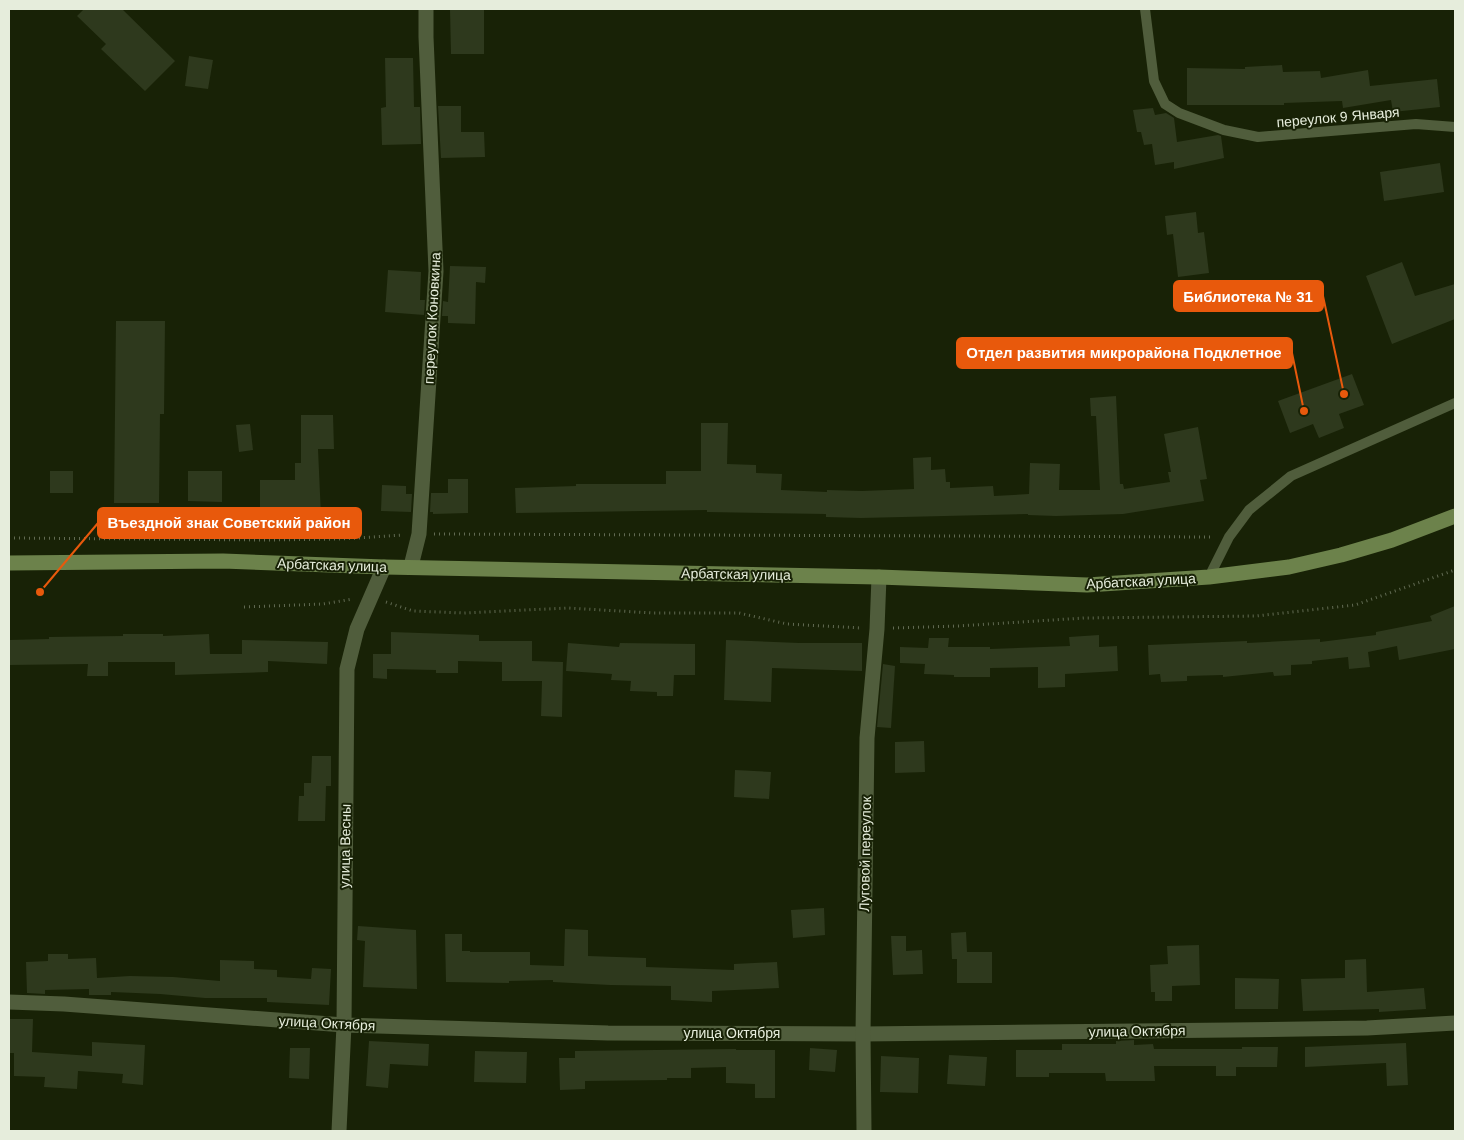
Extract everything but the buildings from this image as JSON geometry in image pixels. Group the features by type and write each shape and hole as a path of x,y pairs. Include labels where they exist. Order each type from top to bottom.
{"main road":[{"name":"Арбатская улица","path":"9,563 223,561 384,567 411,566 879,577 1087,585 1245,574 1289,567 1341,555 1392,540 1455,516"}],"street":[{"name":"переулок Коновкина","path":"411,566 419,534 436,271 426,9"},
{"name":"улица Весны","path":"339,1131 344,1025 347,670 357,629 384,567"},
{"name":"Луговой переулок","path":"864,1131 863,1034 867,738 877,629 879,577"},
{"name":"улица Октября","path":"9,1002 64,1004 344,1025 608,1033 863,1034 1348,1028 1455,1023"}],"lane":[{"name":"переулок 9 Января","path":"1145,9 1154,81 1166,104 1179,113 1224,130 1258,137 1416,124 1455,126"},
{"path":"1209,577 1229,537 1250,510 1291,476 1455,403"}],"path":[{"path":"9,538 266,540 342,539 419,534 1229,537"},
{"path":"244,607 323,604 370,597 413,611 464,613 568,608 653,613 739,613 787,624 877,629 1084,618 1256,616 1355,605 1455,570"}],"place":[{"name":"Библиотека № 31","path":"1344,394"},
{"name":"Отдел развития микрорайона Подклетное","path":"1304,411"},
{"name":"Въездной знак Советский район","path":"40,592"}]}
